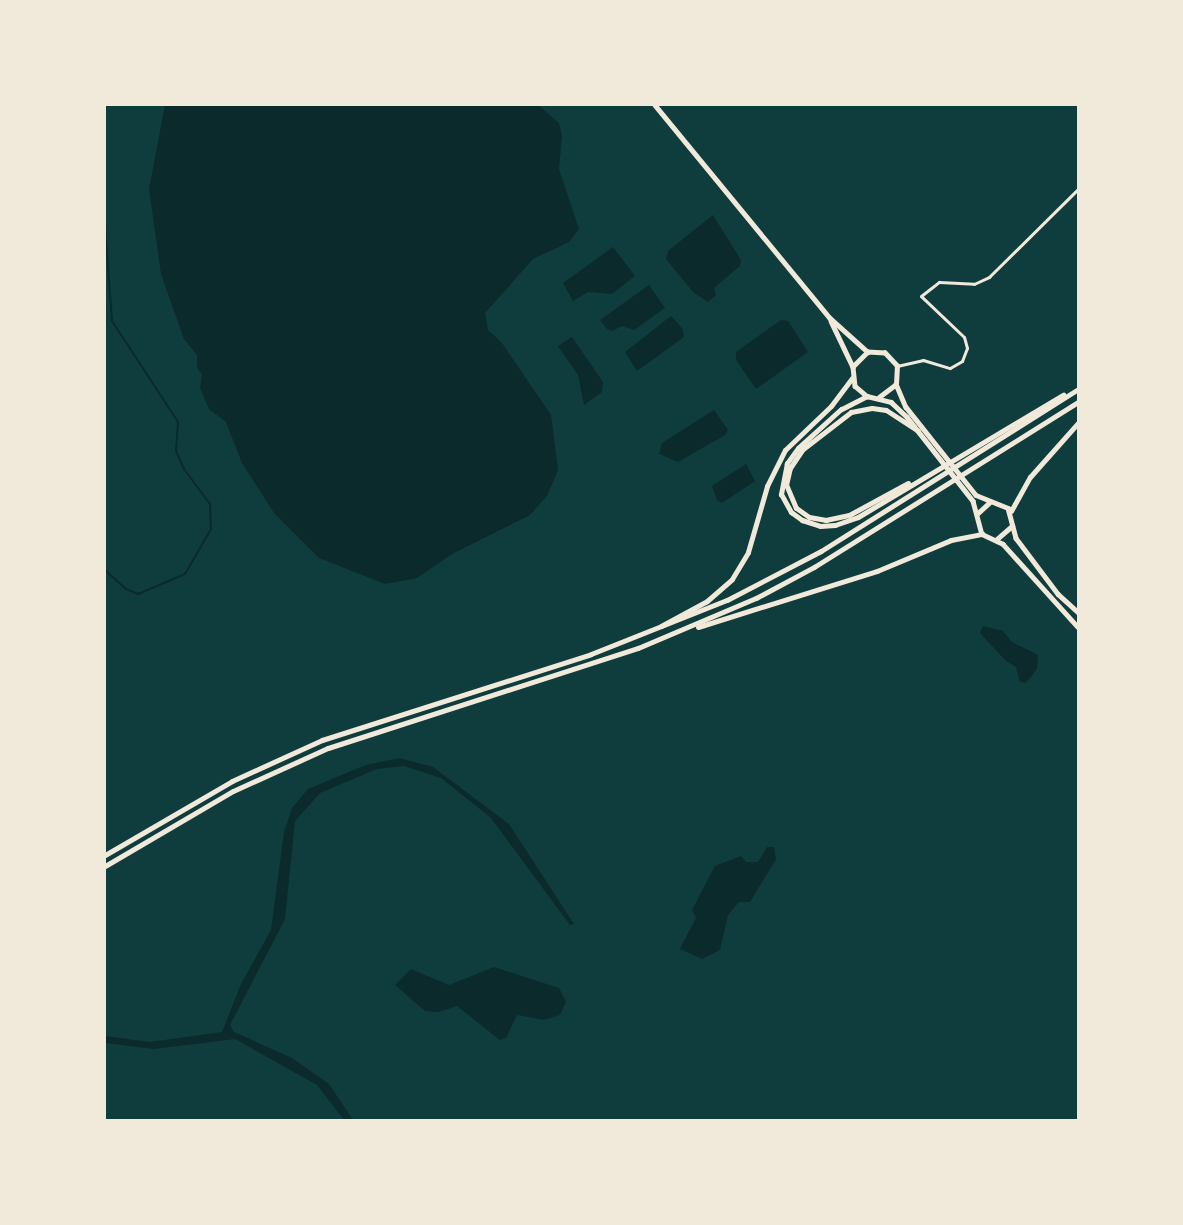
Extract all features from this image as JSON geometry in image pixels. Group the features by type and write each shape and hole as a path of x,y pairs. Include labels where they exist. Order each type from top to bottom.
{"highway":[{"path":"642,636 707,601 732,579 748,552 767,486 785,450 831,406 852,378"},
{"path":"867,396 841,409 787,463 780,485 791,512 820,526 844,523 1078,388"},
{"path":"105,855 232,781 322,740 642,636 727,600 821,551 1078,388"},
{"path":"677,634 814,567 1078,402"},
{"path":"918,431 886,410 860,409 841,417 796,457 787,476 790,500 809,517 838,519 937,469"},
{"path":"1011,512 1046,457 1078,423"},
{"path":"105,866 233,791 328,748 877,571 951,540 982,534"}],"main road":[{"path":"655,105 830,318 868,352 885,353 897,366 896,384 906,407 940,454"},
{"path":"830,318 853,367 852,378 867,396 879,397 898,408 976,495 990,502 1002,503 1011,512 1016,538 1058,594 1078,612"},
{"path":"853,367 868,352"},
{"path":"879,397 896,384"},
{"path":"966,485 982,534 997,539 1078,627"},
{"path":"977,514 990,502"},
{"path":"997,539 1012,526"}],"street":[{"path":"897,366 923,360 950,368 966,355 964,337 921,296 939,282 974,284 989,277 1078,189"}],"water":[{"path":"165,105 538,105 559,123 562,136 559,169 579,229 569,242 533,259 485,313 488,330 502,343 551,415 558,470 547,496 530,515 452,554 417,578 385,584 319,558 274,513 242,463 226,422 209,409 200,388 202,374 197,368 197,355 184,339 161,274 149,189"},
{"path":"713,215 741,260 740,266 714,288 716,295 708,302 693,292 666,259 668,251"},
{"path":"613,247 635,276 612,294 588,292 573,301 563,283"},
{"path":"649,285 665,308 634,330 622,326 612,331 607,329 600,320"},
{"path":"671,316 682,328 684,337 637,371 625,352"},
{"path":"781,320 788,321 808,352 756,389 736,360 736,352"},
{"path":"572,337 603,382 602,392 584,405 578,375 558,346"},
{"path":"714,410 728,430 725,435 678,462 659,454 662,443"},
{"path":"746,464 755,481 722,503 717,500 712,486"},
{"path":"983,626 1003,631 1012,642 1038,655 1037,669 1026,683 1020,682 1016,667 1005,660 980,633"},
{"path":"399,758 433,767 509,824 574,924 570,925 491,818 441,778 404,766 377,769 320,793 295,821 285,919 230,1025 234,1032 292,1058 329,1084 353,1120 344,1120 317,1085 235,1039 154,1049 105,1043 105,1036 150,1042 222,1032 241,984 271,930 284,832 292,808 308,789 366,765"},
{"path":"767,847 774,847 776,859 750,902 739,902 728,915 720,950 702,959 680,949 696,918 692,910 715,866 741,856 746,862 758,862"},
{"path":"494,967 559,988 566,1002 560,1015 544,1020 517,1015 506,1038 500,1040 457,1006 439,1012 425,1011 395,985 411,969 449,985"}],"waterway":[{"path":"105,225 112,321 178,422 176,451 184,469 210,504 211,529 185,574 138,594 126,589 105,570"}]}
